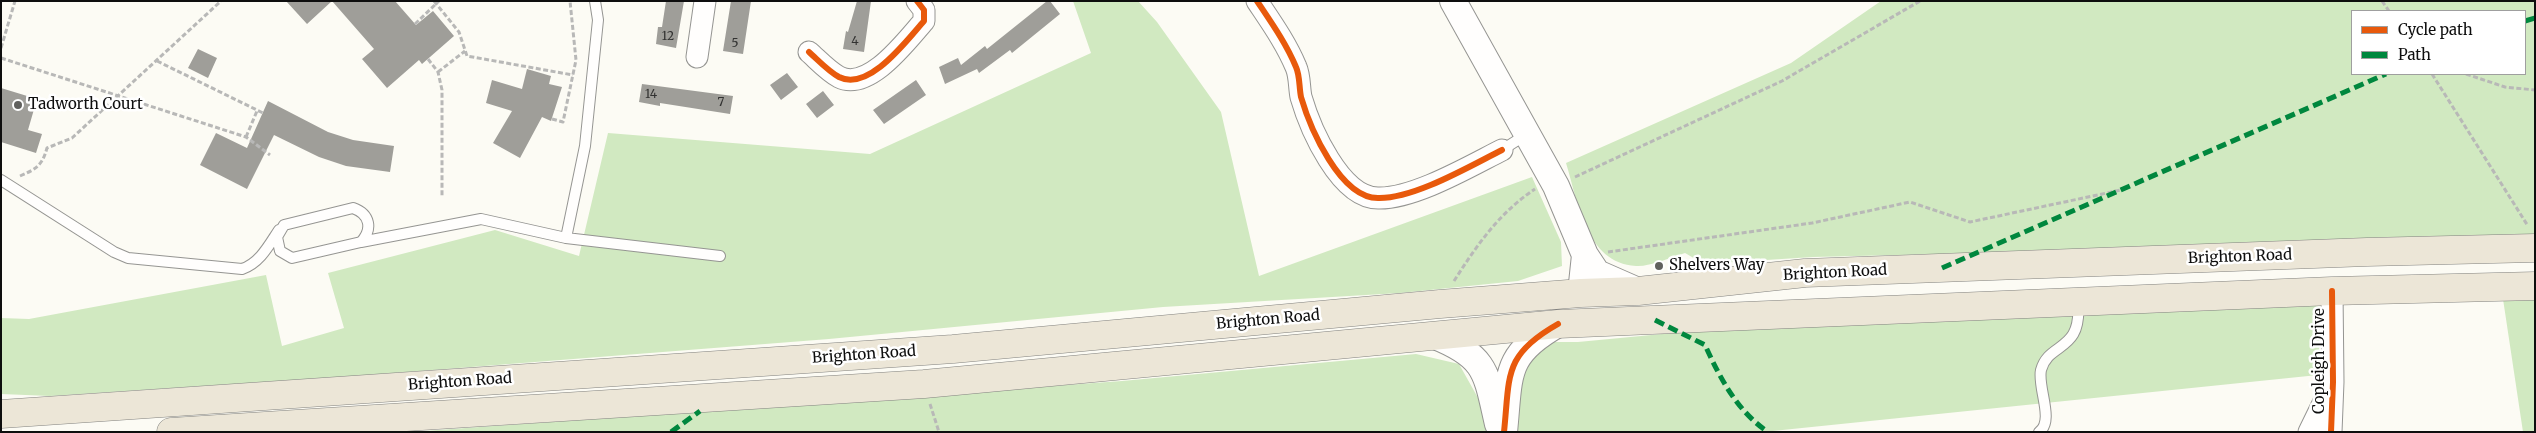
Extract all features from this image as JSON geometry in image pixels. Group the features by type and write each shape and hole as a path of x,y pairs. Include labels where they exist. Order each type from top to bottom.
{"highway":[{"name":"Brighton Road","path":"1,414 953,349 1580,292 1638,291 1805,273 2367,252 2532,239"},
{"name":"Brighton Road","path":"171,432 924,384 1558,324 2332,291 2535,286"},
{"path":"1580,292 1594,307 1655,320"}],"street":[{"path":"697,57 705,1"},
{"path":"809,52 838,76 848,79 860,78 887,62 924,21 924,10 917,1"},
{"path":"1257,1 1278,32 1297,69 1301,96 1326,156 1340,178 1360,192 1377,198 1437,183 1502,150"},
{"path":"1453,1 1554,182 1585,256 1597,273 1638,291"},
{"path":"1580,292 1585,256"},
{"name":"Copleigh Drive","path":"2331,432 2333,382 2332,291"},
{"path":"1502,432 1509,380 1514,360 1529,342 1558,324"},
{"path":"1435,336 1465,350 1482,367 1487,376 1502,432"},
{"path":"2309,432 2333,382"}],"lane":[{"path":"566,238 585,146 598,20 595,1"},
{"path":"1502,150 1528,133"},
{"path":"5,182 114,252 128,258 145,261 242,269 250,266 258,259 284,225 353,208 360,210 369,222 369,230 361,242"},
{"path":"280,230 277,244 286,256 292,258 361,242 481,219 566,238 720,256"},
{"path":"2040,432 2044,429 2047,420 2040,382 2043,365 2071,340 2079,316 2078,301"}],"path":[{"path":"1,48 15,1"},
{"path":"5,182 32,172 43,162 47,148 72,138 222,1"},
{"path":"552,119 563,122 576,60 570,1"},
{"path":"1440,304 1486,233 1513,204 1554,182 1782,81 1920,1"},
{"path":"415,24 436,2 459,32 466,56 573,75"},
{"path":"438,72 465,51"},
{"path":"1,58 120,94 246,137 270,155"},
{"path":"428,60 438,72 442,90 442,196"},
{"path":"157,61 262,113"},
{"path":"2433,75 2532,239"},
{"path":"2469,75 2505,87 2535,90"},
{"path":"246,137 257,111"},
{"path":"1585,256 1812,223 1910,202 1970,222 2121,190"}],"green space":[{"path":"1073,1 1138,1 1157,22 1221,112 1259,276 1532,177 1561,242 1562,266 1518,281 1400,293 1163,307 829,339 356,376 50,396 1,394 1,318 29,319 266,275 282,346 344,328 328,273 495,230 579,256 608,133 870,154 1091,53"},
{"path":"1881,1 2535,1 2535,240 1813,257 1704,264 1685,253 1654,263 1636,266 1619,262 1606,254 1595,242 1580,212 1566,163 1791,63"},
{"path":"2535,298 2535,432 2523,432 2503,299"},
{"path":"2321,305 2318,375 1763,432 1514,432 1517,387 1528,358 1548,342 1578,342 1704,330 1948,318"},
{"path":"1416,354 1459,364 1482,405 1489,432 410,432 1122,381"}],"building":[{"path":"286,1 332,1 307,24"},
{"path":"332,1 395,1 416,25 433,11 454,36 422,64 419,60 387,88 362,59 374,49"},
{"path":"666,1 684,1 676,48 656,44 658,27 662,27"},
{"path":"731,1 751,1 743,54 723,51"},
{"path":"857,1 871,1 864,52 843,49 846,31 848,32"},
{"path":"1047,1 1050,1 1060,14 1012,53 1010,50 979,73 977,69 945,84 939,67 958,58 961,65 985,46 987,49"},
{"path":"198,49 217,58 208,78 188,68"},
{"path":"527,69 551,76 549,84 562,87 551,121 542,117 520,158 493,143 512,111 486,103 492,80 522,89"},
{"path":"787,73 798,87 781,100 770,85"},
{"path":"916,80 926,95 884,124 873,110"},
{"path":"642,84 733,96 730,114 660,103 660,106 639,102"},
{"name":"Tadworth Court","path":"1,88 37,99 28,130 42,134 36,153 1,142"},
{"path":"823,91 834,105 817,118 806,104"},
{"path":"268,101 328,132 353,140 394,146 390,172 346,166 319,157 274,135 247,189 200,165 216,133 247,148"}],"marked path":[{"path":"2526,21 2535,18"},
{"path":"1942,268 2384,75"},
{"path":"1655,320 1705,345 1730,393 1747,414 1768,432"},
{"path":"671,432 700,411"}],"cycle path":[{"path":"809,52 827,69 839,77 851,80 863,77 875,71 898,51 924,21 924,10 917,1"},
{"path":"1257,1 1283,41 1296,67 1301,97 1319,143 1339,174 1351,187 1364,195 1378,198 1408,193 1442,180 1502,150"},
{"path":"2331,432 2333,382 2332,291"},
{"path":"1504,432 1509,381 1518,357 1540,335 1558,324"}],"place":[{"name":"Tadworth Court","path":"18,105"},
{"name":"Shelvers Way","path":"1659,266"}]}
